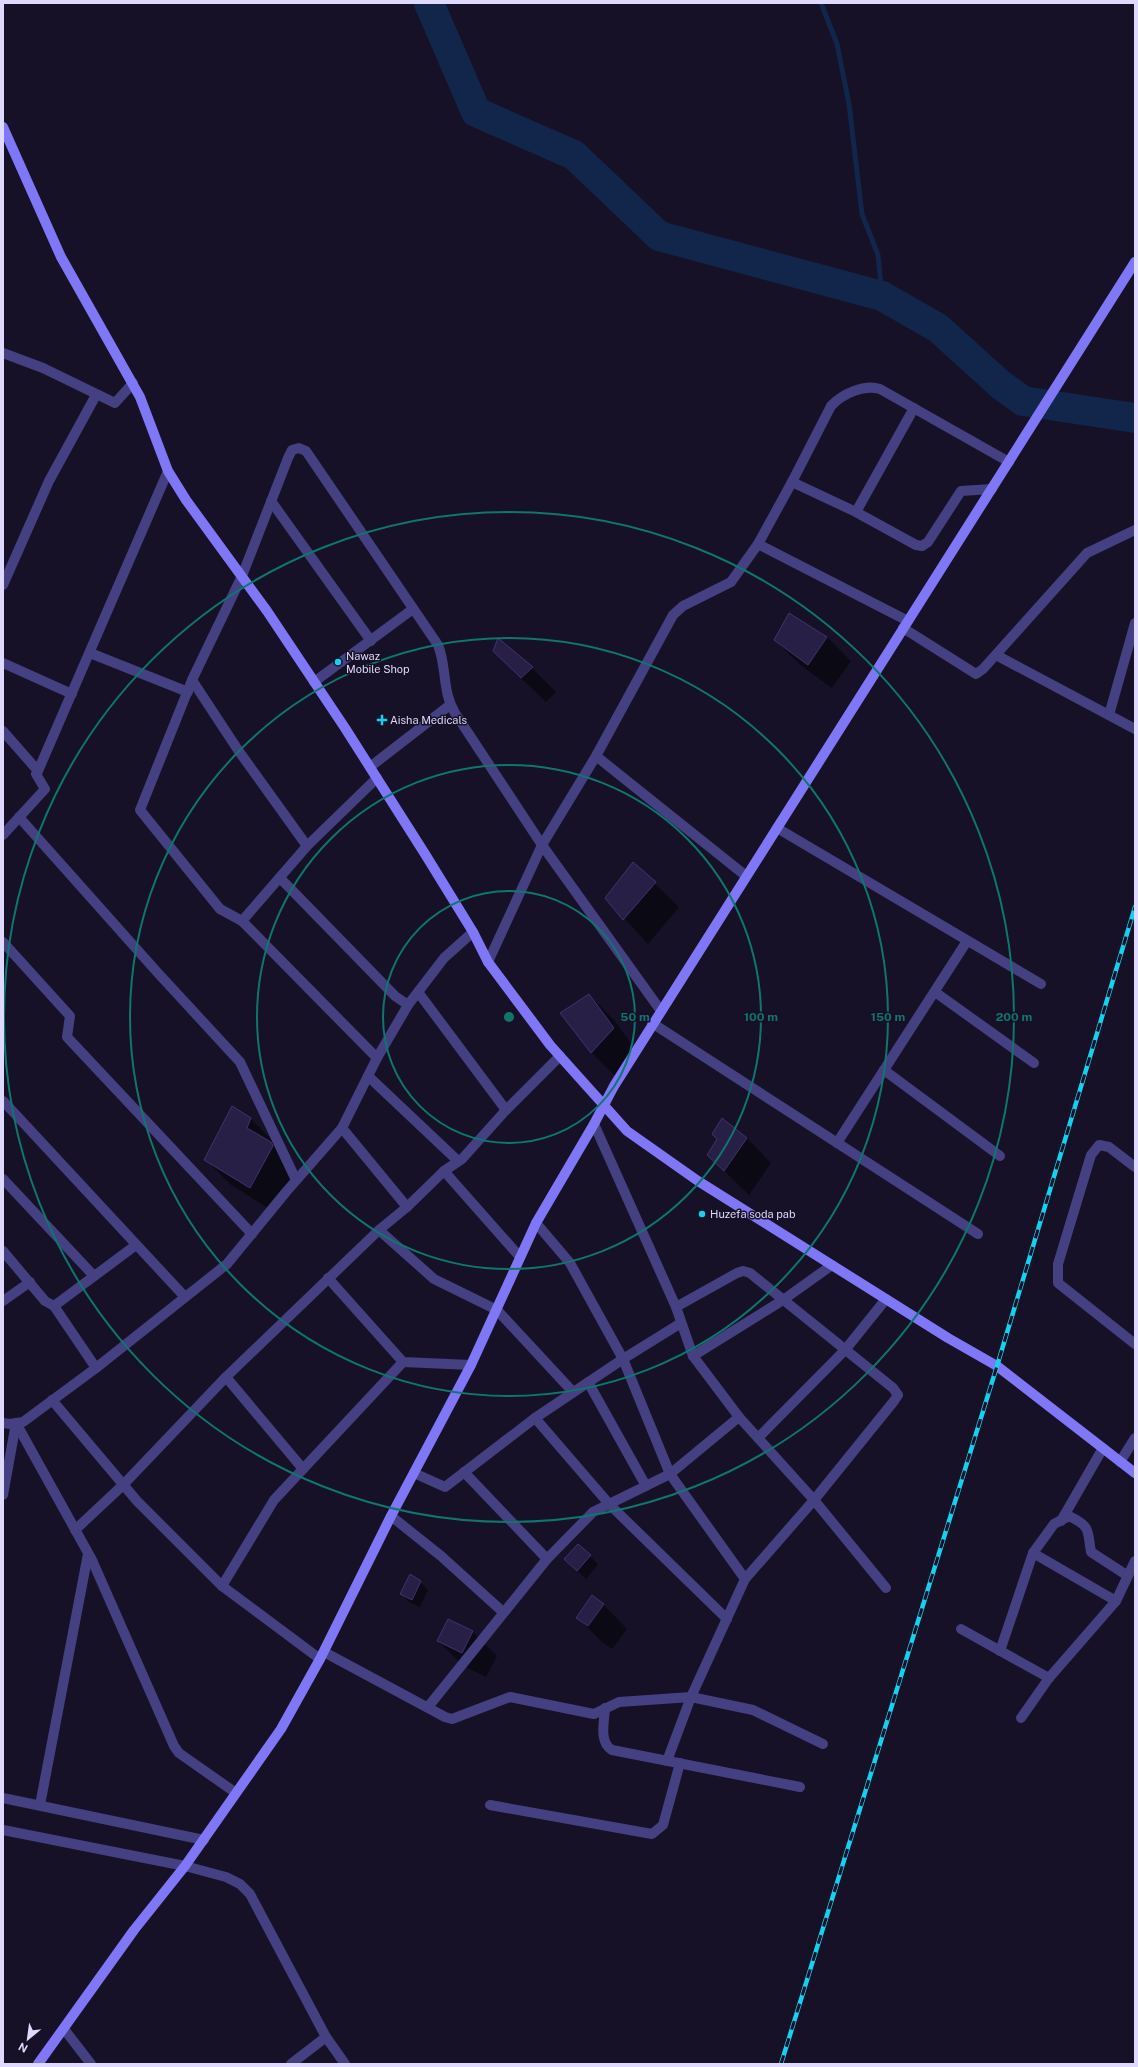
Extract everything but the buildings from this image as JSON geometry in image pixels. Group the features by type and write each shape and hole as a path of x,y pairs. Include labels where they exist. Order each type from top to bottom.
{"street":[{"path":"3,127 61,257 133,383 168,471 242,576 370,767 473,932 488,962 560,1056 627,1131 685,1172 948,1338 997,1366 1135,1473"},
{"path":"38,2064 134,1930 204,1840 281,1729 322,1655 391,1516 472,1365 536,1223 594,1124 603,1104 652,1023 1135,262"},
{"path":"3,353 42,368 115,403 133,383"},
{"path":"488,962 542,845 596,756 678,610 731,582 758,544 831,406 836,400 866,387 873,386 1009,462"},
{"path":"3,585 49,481 96,395"},
{"path":"856,512 914,408"},
{"path":"377,1058 242,921 220,909 140,810 192,680 242,576 292,450 299,448 306,451 441,653 447,696 450,705 542,845 661,1011"},
{"path":"3,835 45,789 36,774 168,471"},
{"path":"792,482 856,512 916,545 922,546 928,542 961,491 992,489"},
{"path":"271,501 371,641"},
{"path":"758,544 905,625 976,674 996,655 1087,553 1135,530"},
{"path":"314,682 413,609"},
{"path":"1109,715 1135,622"},
{"path":"90,653 188,692"},
{"path":"996,655 1135,728"},
{"path":"3,663 72,694"},
{"path":"192,680 238,750 307,846"},
{"path":"370,767 450,705"},
{"path":"3,731 38,771"},
{"path":"596,756 746,876"},
{"path":"242,921 307,846 377,778"},
{"path":"19,817 157,972 240,1062 296,1180"},
{"path":"776,828 1041,984"},
{"path":"280,878 395,996 408,1005"},
{"path":"3,1423 23,1422 96,1368 227,1264 296,1180 342,1128 377,1058 408,1005 444,958 473,932"},
{"path":"837,1143 967,941"},
{"path":"3,942 70,1016 67,1037 252,1234"},
{"path":"418,992 506,1110"},
{"path":"935,992 1034,1063"},
{"path":"652,1023 978,1234"},
{"path":"75,1530 124,1485 226,1377 379,1230 407,1207 444,1171 458,1161 560,1056"},
{"path":"884,1070 1000,1156"},
{"path":"368,1076 458,1161"},
{"path":"3,1101 185,1297"},
{"path":"594,1124 676,1307 692,1356 739,1417 814,1500 886,1588"},
{"path":"342,1128 407,1207"},
{"path":"1135,1167 1109,1147 1098,1145 1091,1155 1058,1264 1058,1283 1135,1344"},
{"path":"444,1171 520,1257"},
{"path":"3,1179 94,1276"},
{"path":"536,1223 570,1263 623,1359 670,1474 745,1579"},
{"path":"379,1230 434,1279 496,1310 573,1392"},
{"path":"54,1306 136,1245"},
{"path":"3,1251 46,1301 54,1306 96,1368"},
{"path":"692,1356 783,1300 832,1265"},
{"path":"667,1761 691,1697 745,1579 814,1500 898,1395 893,1388 750,1273 743,1271 676,1307"},
{"path":"328,1278 403,1362 472,1365"},
{"path":"3,1301 30,1282"},
{"path":"758,1438 845,1350 886,1299"},
{"path":"414,1473 445,1487 535,1418 623,1359 681,1323"},
{"path":"222,1586 274,1500 403,1362"},
{"path":"226,1377 303,1469"},
{"path":"588,1382 646,1486"},
{"path":"52,1400 137,1501 222,1586 322,1655 428,1707 445,1717 452,1719 510,1697 594,1714 619,1702 691,1697 753,1710 823,1744"},
{"path":"428,1707 547,1559 593,1512 610,1505 670,1474 739,1417"},
{"path":"535,1418 610,1505 727,1619"},
{"path":"3,1495 16,1423"},
{"path":"16,1423 88,1554 174,1746 179,1753 236,1793"},
{"path":"1120,1462 1135,1438"},
{"path":"1061,1521 1103,1448"},
{"path":"464,1472 547,1559"},
{"path":"391,1516 441,1556 503,1612"},
{"path":"1000,1651 1033,1553 1052,1526 1069,1516 1087,1526 1091,1552 1128,1576"},
{"path":"1033,1553 1116,1601"},
{"path":"40,1805 88,1554"},
{"path":"1021,1718 1049,1678 1116,1601 1135,1561"},
{"path":"961,1629 1049,1678"},
{"path":"605,1708 603,1739 606,1746 612,1750 800,1787"},
{"path":"490,1805 652,1834 663,1825 680,1763"},
{"path":"3,1798 204,1840"},
{"path":"3,1830 185,1866 226,1877 240,1884 250,1894 326,2037 345,2064"},
{"path":"64,2029 91,2064"},
{"path":"291,2064 326,2037"}],"waterway":[{"path":"429,3 476,112 574,155 659,236 882,296 938,328 1001,385 1023,401 1135,418"},
{"path":"821,3 837,44 849,104 862,214 878,255 882,296"}],"railway":[{"path":"781,2064 997,1366 1135,907"}],"place":[{"name":"Nawaz Mobile Shop","path":"338,662"},
{"name":"Aisha Medicals","path":"382,720"},
{"name":"Huzefa soda pab","path":"702,1214"}]}
